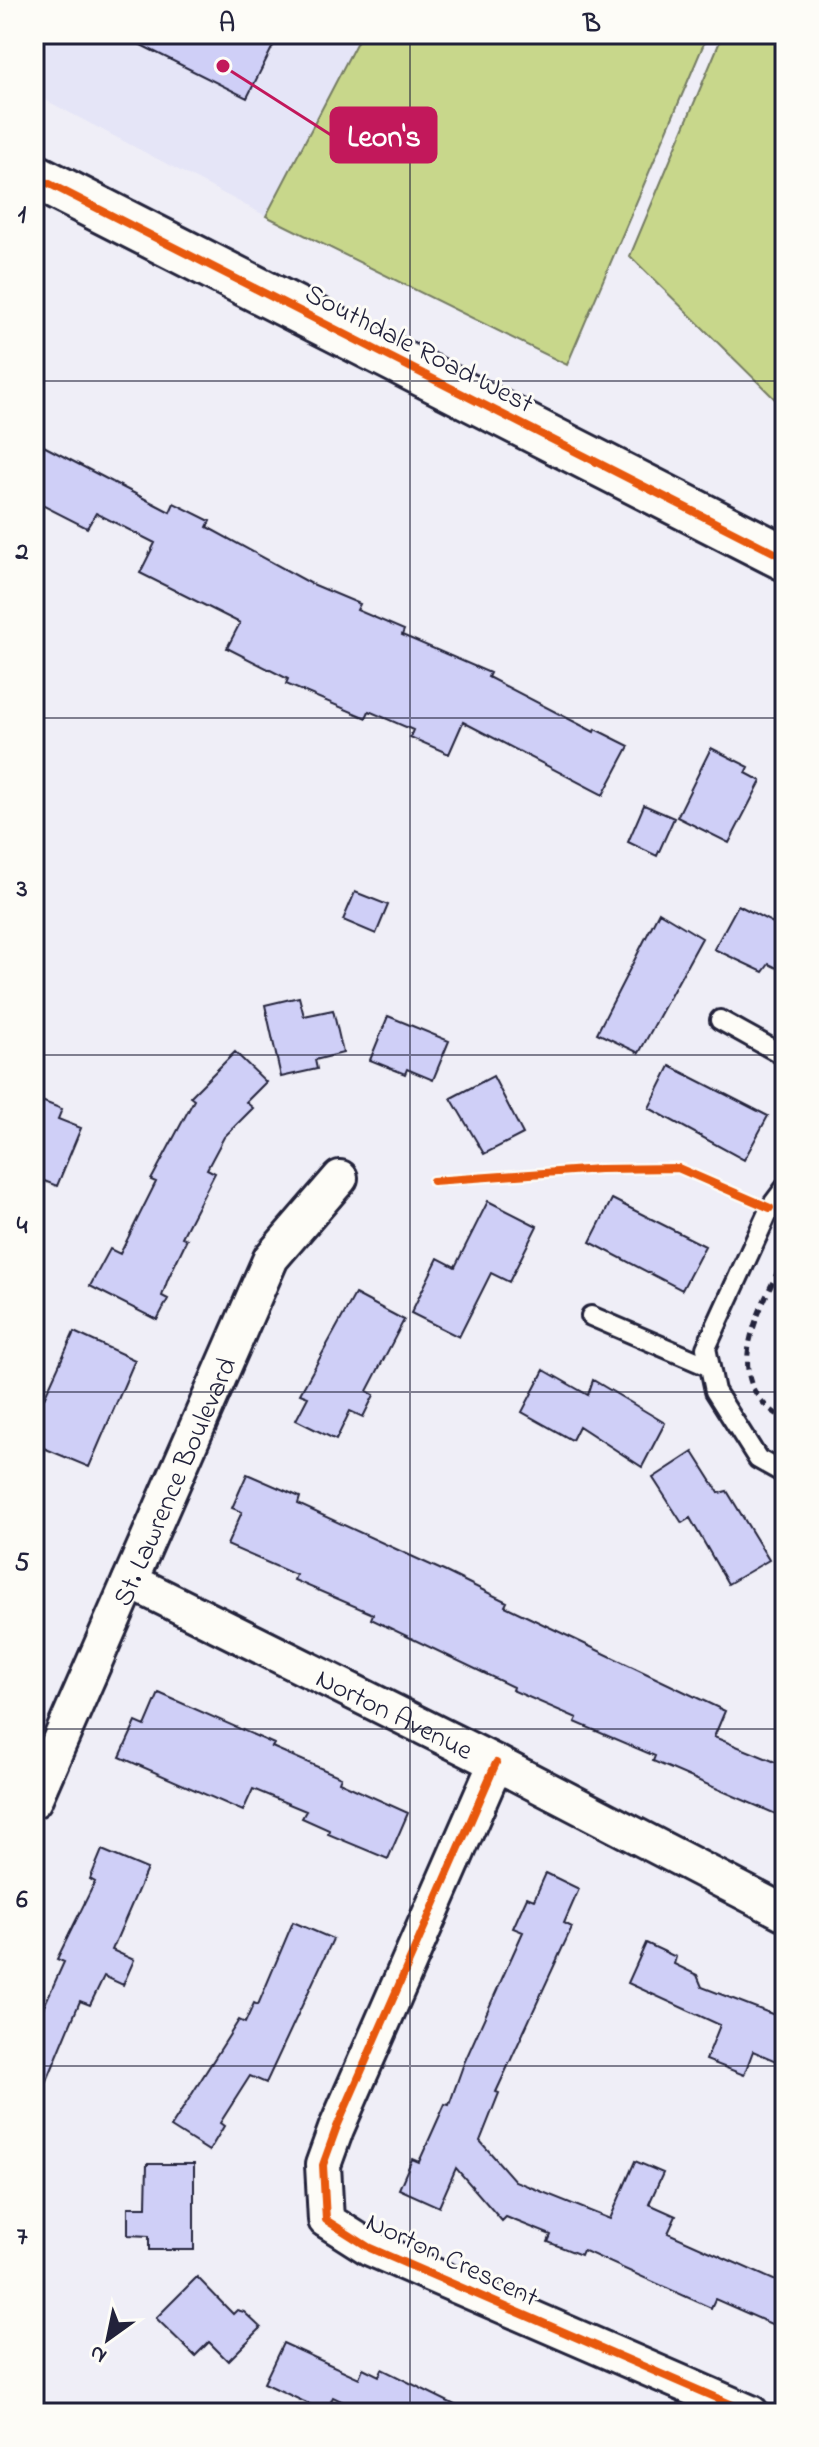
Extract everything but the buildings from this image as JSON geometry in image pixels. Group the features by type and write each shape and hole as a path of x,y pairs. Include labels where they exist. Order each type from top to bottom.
{"main road":[{"name":"Southdale Road West","path":"34,176 785,558"}],"street":[{"name":"St. Lawrence Boulevard","path":"34,1800 271,1258 340,1178"},
{"name":"Norton Avenue","path":"130,1581 496,1763 785,1913"},
{"name":"Norton Crescent","path":"496,1763 323,2165 326,2220 370,2248 751,2413"}],"lane":[{"path":"720,1020 785,1056"},
{"path":"785,1188 770,1208 706,1348 715,1391 758,1459 785,1474"},
{"path":"591,1316 710,1367"}],"path":[{"path":"785,1257 753,1326 747,1361 750,1390 771,1412 785,1419"}],"shaded area":[{"path":"34,34 361,34 266,216 34,94"}],"green space":[{"path":"361,34 708,34 567,365 266,216"},
{"path":"723,34 785,34 785,409 630,256"}],"cycle path":[{"path":"34,176 785,558"},
{"path":"433,1181 599,1169 678,1168 770,1208"},
{"path":"496,1763 336,2129 323,2165 326,2220 370,2248 751,2413"}],"place":[{"name":"Leon's","path":"223,66"}]}
